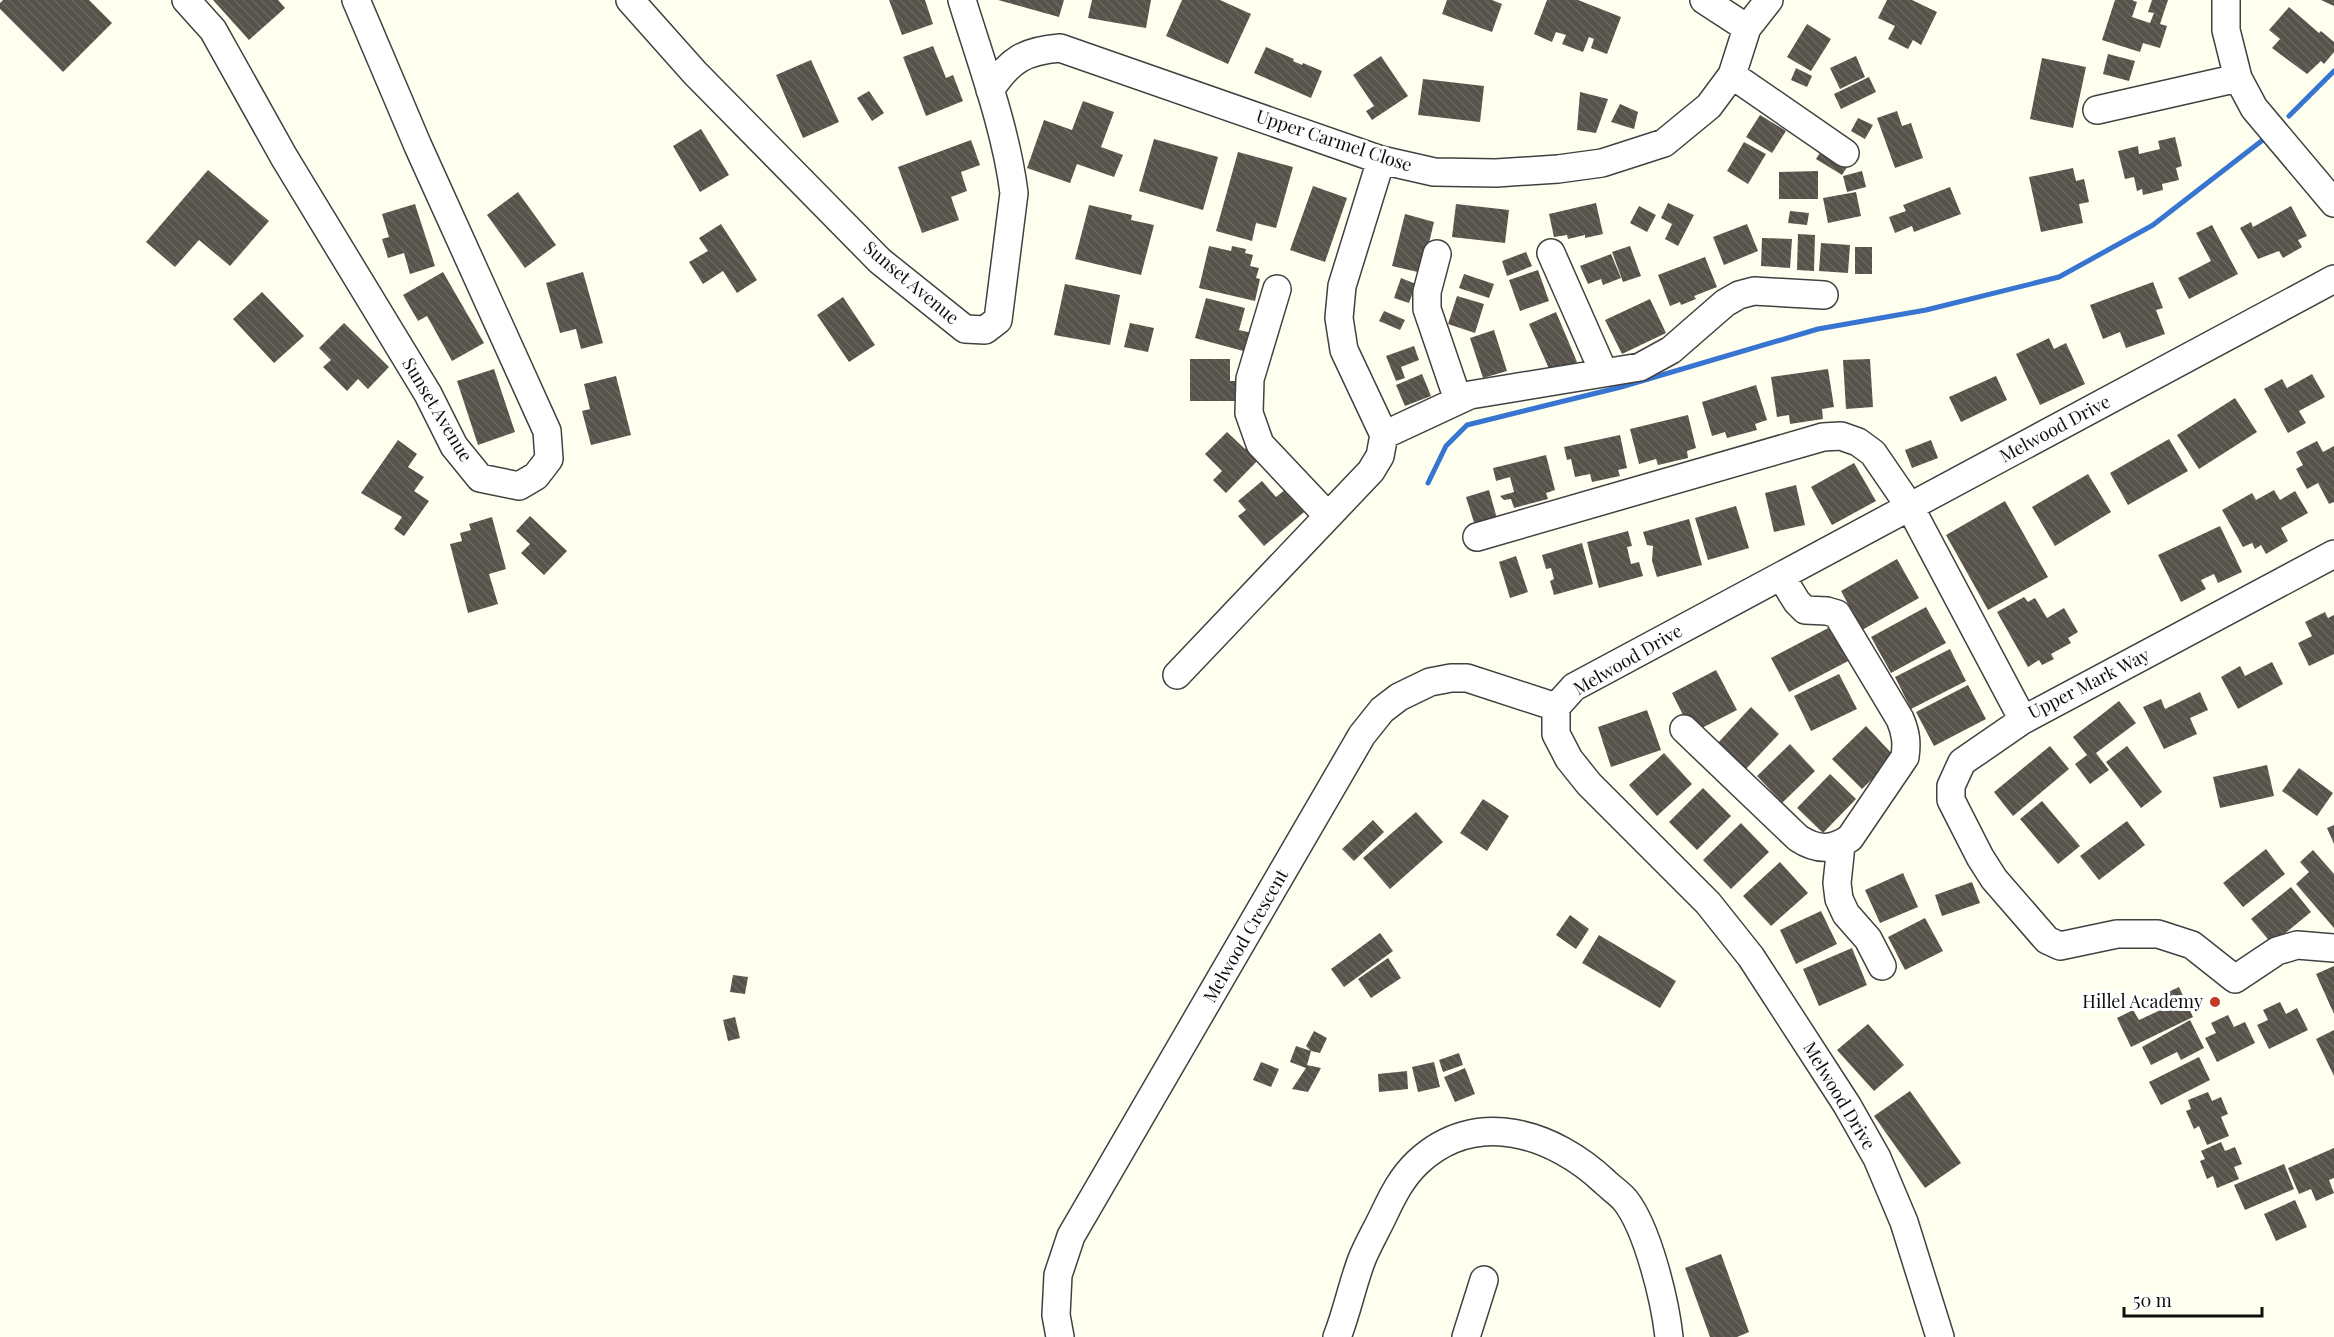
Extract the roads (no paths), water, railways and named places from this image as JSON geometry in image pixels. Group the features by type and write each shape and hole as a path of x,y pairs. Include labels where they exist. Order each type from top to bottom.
{"street":[{"name":"Sunset Avenue","path":"186,0 213,30 295,177 428,394 454,446 480,478 519,486 536,476 549,459 548,431 418,146 356,0"},
{"name":"Sunset Avenue","path":"630,0 694,73 880,261 965,329 985,330 998,320 1014,193 1012,175 990,90 962,0"},
{"path":"1704,0 1747,28"},
{"name":"Upper Carmel Close","path":"990,90 1004,69 1024,55 1060,48 1381,160 1434,172 1496,173 1558,169 1602,163 1664,143 1710,105 1732,75 1747,28 1769,0"},
{"path":"2226,0 2226,30 2238,78 2254,108 2334,203"},
{"path":"1732,75 1845,153"},
{"path":"2097,110 2238,78"},
{"path":"1177,675 1371,471 1380,456 1384,435 1344,350 1339,318 1342,286 1381,160"},
{"path":"1437,254 1427,292 1427,309 1458,400"},
{"path":"1551,254 1604,373"},
{"name":"Melwood Drive","path":"1940,1337 1904,1221 1877,1158 1847,1105 1751,957 1708,903 1589,784 1569,759 1556,734 1556,707 1574,687 2334,279"},
{"path":"1277,289 1250,379 1250,413 1260,444 1328,516"},
{"path":"1384,435 1470,395 1640,367 1671,350 1725,303 1739,295 1754,291 1824,295"},
{"name":"Upper Mark Way","path":"1477,537 1823,437 1841,436 1858,442 1873,453 1910,507 2023,720 2334,554"},
{"path":"1684,729 1797,838 1807,845 1818,848 1841,845 1858,829 1905,757 1907,744 1905,731 1837,614 1805,610 1797,602 1782,576"},
{"name":"Melwood Crescent","path":"1060,1337 1056,1315 1058,1275 1071,1236 1362,735 1382,710 1414,688 1430,682 1467,678 1556,707"},
{"path":"2023,720 1962,762 1951,786 1951,800 1994,879 2047,940 2060,946 2117,934 2158,934 2192,945 2235,979 2277,951 2298,945 2334,948"},
{"path":"1841,845 1837,883 1839,899 1846,914 1868,939 1882,966"},
{"path":"1337,1337 1362,1259 1398,1185 1418,1162 1446,1141 1482,1131 1517,1133 1553,1146 1589,1167 1625,1201 1648,1244 1668,1321 1669,1337"},
{"path":"1466,1337 1484,1280"}],"waterway":[{"path":"2289,116 2334,71"},
{"path":"1428,483 1446,446 1467,425 1621,387 1818,329 1926,310 2059,277 2153,225 2264,139"}],"place":[{"name":"Hillel Academy","path":"2215,1002"}]}
